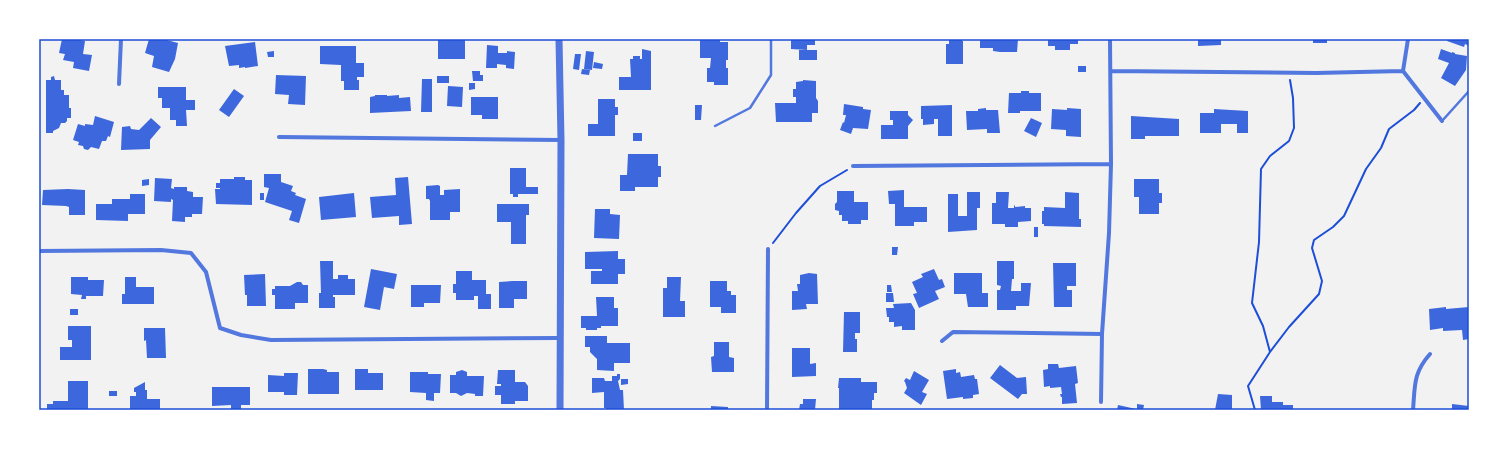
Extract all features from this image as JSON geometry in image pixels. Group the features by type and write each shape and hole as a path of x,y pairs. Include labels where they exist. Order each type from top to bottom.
{"street":[{"path":"118,84 121,39"},
{"path":"559,39 560,410"},
{"path":"1101,402 1102,334 1112,164 1110,39"},
{"path":"1408,39 1403,71 1442,121"},
{"path":"1111,71 1403,71"},
{"path":"279,137 560,140"},
{"path":"853,166 1112,164"},
{"path":"767,410 768,249"},
{"path":"39,251 161,250 191,253 206,272 220,328 271,340 559,338"},
{"path":"942,341 953,332 1102,334"},
{"path":"1413,410 1415,381 1421,364 1430,354"}],"lane":[{"path":"715,126 750,108 771,75 771,39"},
{"path":"1442,121 1469,91"}],"path":[{"path":"1270,352 1264,326 1252,303 1259,242 1261,169 1270,156 1288,141 1294,128 1293,98 1288,72"},
{"path":"1255,410 1248,386 1270,352 1289,327 1319,294 1322,281 1312,248 1314,240 1333,227 1344,216 1366,169 1381,148 1389,129 1419,106 1422,97"},
{"path":"768,249 796,213 820,186 853,166"}],"building":[{"path":"62,39 85,41 83,54 92,55 89,71 73,68 74,62 63,60 65,54 59,53"},
{"path":"149,39 163,39 178,43 175,59 169,72 152,67 154,56 145,53"},
{"path":"438,39 465,39 465,59 438,59"},
{"path":"700,39 720,39 720,42 728,42 728,60 726,60 726,68 728,68 728,85 714,85 714,82 707,82 707,68 710,68 711,58 700,58"},
{"path":"791,39 815,39 815,45 807,45 807,50 791,49"},
{"path":"949,39 962,39 963,64 946,64 946,44 949,44"},
{"path":"980,39 1018,39 1017,52 1000,52 993,51 993,48 980,48"},
{"path":"1048,39 1078,39 1078,44 1070,44 1070,50 1055,50 1055,46 1048,46"},
{"path":"1159,39 1159,40 1141,40"},
{"path":"1198,39 1221,39 1221,45 1198,46"},
{"path":"1313,39 1327,39 1327,43 1313,43"},
{"path":"1448,39 1469,39 1469,46 1465,44 1464,47 1447,41"},
{"path":"255,42 258,66 239,68 239,65 229,66 225,46"},
{"path":"487,45 498,46 498,53 507,53 507,51 515,52 514,69 506,68 506,65 497,64 497,68 486,68"},
{"path":"320,46 356,46 356,63 364,63 364,77 357,77 357,80 359,80 359,90 344,90 344,81 341,81 341,65 320,64"},
{"path":"642,49 651,51 651,90 619,90 619,77 631,77 630,59 633,59 633,56 640,56 640,59 642,59"},
{"path":"1441,49 1467,56 1466,70 1455,86 1441,78 1449,63 1438,59"},
{"path":"799,50 817,50 817,60 799,60"},
{"path":"274,51 274,57 268,57 267,52"},
{"path":"586,51 594,52 592,70 584,69"},
{"path":"575,54 581,54 579,70 573,69"},
{"path":"594,62 603,64 602,69 593,68"},
{"path":"1078,66 1086,66 1086,72 1078,72"},
{"path":"582,69 590,70 589,75 581,74"},
{"path":"472,71 480,71 480,75 483,75 483,81 473,81"},
{"path":"276,75 306,76 305,105 288,104 289,95 275,94"},
{"path":"54,76 55,80 61,80 61,90 64,90 64,95 69,95 71,118 67,118 65,123 61,123 59,128 53,131 53,133 46,133 46,80 51,80 51,77"},
{"path":"437,76 449,76 449,83 437,83"},
{"path":"422,79 432,79 432,112 421,112"},
{"path":"803,80 816,81 818,113 812,113 812,122 776,122 775,103 796,103 796,97 793,97 793,89 796,89 796,82"},
{"path":"469,83 475,83 475,89 469,90"},
{"path":"448,86 463,87 462,107 447,106"},
{"path":"158,87 186,87 186,100 195,100 195,110 186,110 187,126 176,126 176,120 170,120 170,108 162,108 162,98 158,98"},
{"path":"234,89 244,96 229,117 219,110"},
{"path":"1021,91 1041,93 1041,111 1020,111 1020,113 1008,113 1009,93 1021,93"},
{"path":"375,95 399,95 399,98 410,97 411,111 370,113 370,97"},
{"path":"471,97 498,97 498,119 482,119 482,115 471,115"},
{"path":"598,99 615,99 615,107 618,107 618,115 615,115 615,136 588,136 588,124 598,124"},
{"path":"844,104 871,110 868,129 853,128 851,134 840,130 846,115 843,115"},
{"path":"695,105 702,105 701,120 695,120"},
{"path":"952,105 952,136 938,136 938,119 934,119 934,124 923,125 923,119 921,119 921,106"},
{"path":"986,108 986,110 998,110 1000,133 987,133 987,129 967,130 966,111 978,111 978,109"},
{"path":"1067,108 1081,109 1081,137 1066,136 1066,130 1051,129 1052,109 1067,110"},
{"path":"1214,109 1248,111 1248,133 1237,133 1237,124 1221,124 1221,133 1200,133 1200,113 1214,113"},
{"path":"890,111 908,111 908,115 913,120 908,126 908,139 881,139 881,125 893,125 893,120 890,120"},
{"path":"95,116 114,122 110,137 108,136 106,141 102,141 99,149 91,147 88,150 84,149 83,146 78,145 79,142 73,140 78,124 85,126 85,124 93,125"},
{"path":"1131,116 1179,119 1179,136 1145,136 1145,139 1131,139"},
{"path":"151,118 161,127 150,140 150,149 121,150 122,127 130,126 131,129 139,130"},
{"path":"1031,118 1042,123 1036,137 1024,131"},
{"path":"633,133 642,133 642,141 633,141"},
{"path":"628,154 658,154 658,166 661,166 661,177 658,177 658,187 635,187 635,191 620,191 620,175 627,175"},
{"path":"510,168 526,168 526,187 538,187 538,194 518,194 518,197 513,197 513,194 510,194"},
{"path":"264,174 281,174 281,182 293,186 291,191 296,193 295,195 306,199 299,223 289,220 292,211 265,202 269,188 264,187"},
{"path":"234,177 245,177 245,180 252,180 252,205 216,204 215,189 220,188 216,188 216,183 220,183 220,179 234,179"},
{"path":"408,177 412,224 399,225 399,216 372,218 370,197 396,195 395,178"},
{"path":"155,178 172,179 171,188 187,187 187,191 193,192 193,197 203,197 202,214 192,214 192,217 185,217 185,222 172,221 173,200 171,199 171,202 154,201"},
{"path":"149,179 149,185 142,186 142,180"},
{"path":"1134,179 1159,179 1159,193 1162,193 1162,203 1159,203 1159,214 1139,214 1139,197 1134,197"},
{"path":"426,186 440,186 440,195 444,195 444,190 460,189 460,212 450,212 450,220 430,220 430,201 429,199 426,199"},
{"path":"43,190 85,190 85,215 69,215 69,207 66,206 42,205"},
{"path":"904,190 904,207 927,207 927,222 914,222 914,226 895,226 895,204 889,204 888,191"},
{"path":"837,191 854,191 854,202 868,202 868,220 861,220 861,224 848,224 848,221 842,221 842,215 839,215 839,211 835,210"},
{"path":"967,192 980,192 980,208 977,208 977,230 948,232 948,194 958,194 958,216 967,216"},
{"path":"996,192 1009,192 1008,208 1014,208 1015,205 1015,207 1025,206 1025,208 1031,208 1031,221 1018,222 1018,227 1005,227 1005,224 992,224 992,203 996,203"},
{"path":"1065,192 1079,193 1079,219 1081,219 1081,227 1044,226 1044,224 1042,224 1042,211 1044,211 1044,207 1065,208"},
{"path":"260,193 264,193 264,200 260,200"},
{"path":"354,193 356,217 321,220 319,197"},
{"path":"130,194 145,194 145,214 128,214 128,221 96,220 96,204 112,204 112,199 130,199"},
{"path":"497,204 529,204 529,215 526,215 526,244 511,244 511,222 497,222"},
{"path":"595,209 610,209 610,214 620,215 619,239 594,238"},
{"path":"1034,227 1038,227 1038,237 1034,237"},
{"path":"892,247 898,247 897,255 892,255"},
{"path":"618,251 618,259 625,259 625,274 618,274 618,284 591,284 591,271 602,271 602,269 585,269 585,252"},
{"path":"320,261 333,261 333,279 338,279 338,275 348,275 348,279 355,279 355,295 333,295 333,297 335,297 335,308 319,308 319,293 321,293"},
{"path":"997,261 1014,261 1014,279 1012,279 1011,291 1021,291 1021,283 1031,283 1029,306 1016,306 1016,310 997,310 997,290 1000,290 1001,286 997,285"},
{"path":"1053,263 1076,263 1076,286 1067,286 1067,290 1072,290 1072,307 1054,307"},
{"path":"371,269 397,274 394,289 384,287 380,310 364,307"},
{"path":"934,269 939,280 942,279 945,287 935,291 939,299 919,308 913,294 917,293 912,282 923,277 921,274"},
{"path":"456,271 472,271 472,280 486,280 486,294 491,294 491,309 478,309 478,296 474,296 474,300 456,300 456,293 453,293 453,284 456,284"},
{"path":"809,273 817,274 818,304 806,304 807,309 792,310 792,291 798,291 797,284 800,284 800,275"},
{"path":"954,273 982,273 982,293 988,293 988,307 968,307 966,294 954,294"},
{"path":"265,274 266,306 247,306 244,275"},
{"path":"71,277 88,277 88,280 104,280 103,296 86,296 86,299 81,299 82,295 71,294"},
{"path":"125,277 136,277 136,287 154,287 154,304 122,304 122,294 125,294"},
{"path":"667,277 681,277 680,301 685,301 685,317 663,317 663,288 667,288"},
{"path":"527,281 527,299 514,299 514,308 499,308 499,282"},
{"path":"710,281 727,281 727,291 731,291 731,295 736,295 736,313 721,313 721,307 710,307"},
{"path":"297,282 301,282 303,285 308,285 308,303 295,303 295,309 275,309 275,295 272,295 272,289 275,289 275,286 290,286"},
{"path":"411,285 441,285 440,303 424,303 424,307 411,307"},
{"path":"887,285 891,285 892,292 887,292"},
{"path":"886,293 893,293 894,302 886,302"},
{"path":"596,297 614,297 614,308 618,308 618,326 601,326 601,328 597,328 597,330 586,330 586,328 581,328 581,316 597,316"},
{"path":"911,303 915,310 915,330 902,330 902,326 894,327 894,322 889,322 886,308 894,308 893,304"},
{"path":"1446,307 1446,309 1469,307 1469,339 1463,340 1462,330 1443,331 1443,328 1430,330 1429,309"},
{"path":"70,309 78,309 78,315 70,315"},
{"path":"844,312 860,312 860,333 855,333 855,339 857,339 857,352 843,352"},
{"path":"68,326 91,326 91,360 60,360 60,347 72,347 72,340 68,340"},
{"path":"144,328 165,328 166,358 147,358 146,340 144,341"},
{"path":"585,336 607,336 607,343 630,343 630,363 614,363 614,371 597,370 597,359 590,352 590,347 585,347"},
{"path":"714,342 729,342 729,357 734,358 734,372 712,372 711,357 714,356"},
{"path":"792,348 810,348 810,364 816,363 816,376 792,377"},
{"path":"1048,364 1058,364 1059,368 1076,366 1078,383 1075,384 1077,403 1062,404 1062,397 1060,394 1062,394 1061,387 1044,387 1043,370 1048,369"},
{"path":"1000,365 1017,378 1026,377 1027,394 1022,394 1018,399 990,378"},
{"path":"308,369 323,369 327,370 327,372 339,372 339,394 308,394"},
{"path":"355,369 368,369 368,373 383,373 383,390 355,390"},
{"path":"956,369 956,373 960,372 961,377 974,375 975,379 977,379 979,394 973,395 973,398 963,399 963,397 947,399 943,371"},
{"path":"462,370 467,372 467,376 484,376 483,396 475,396 475,394 467,393 461,396 456,393 450,393 450,375 456,375 456,372"},
{"path":"498,370 515,370 515,382 525,382 528,386 528,401 515,401 515,404 501,404 501,395 495,395 495,386 501,386 501,384 497,384"},
{"path":"914,371 929,380 922,392 927,394 921,405 904,393 907,388 904,381 906,378 910,380"},
{"path":"410,372 441,374 440,393 434,393 434,401 426,400 426,393 410,392"},
{"path":"284,373 298,373 297,395 284,395 284,392 268,392 268,375 284,376"},
{"path":"617,374 620,374 620,379 618,381 620,390 623,390 624,410 606,410 606,408 604,408 604,392 592,393 592,378 604,378 605,381 612,381 612,376 617,376"},
{"path":"839,378 861,378 861,382 877,382 877,393 874,393 872,409 839,409"},
{"path":"621,379 628,379 628,384 621,385"},
{"path":"68,381 88,381 88,410 47,410 47,404 53,404 53,401 68,401"},
{"path":"145,382 147,399 160,399 160,410 130,410 130,396 136,396 134,388"},
{"path":"212,387 250,387 250,405 241,405 241,409 231,409 231,405 212,406"},
{"path":"109,391 117,391 117,396 109,396"},
{"path":"1218,394 1232,395 1232,410 1215,410"},
{"path":"1260,396 1272,396 1272,402 1283,402 1283,405 1293,405 1293,410 1261,410"},
{"path":"803,399 816,399 815,410 799,410 800,404 803,404"},
{"path":"1137,404 1144,405 1143,410 1137,410"},
{"path":"1452,404 1469,406 1469,410 1452,410"},
{"path":"1118,405 1136,409 1117,410"},
{"path":"711,406 728,407 728,410 711,410"}]}
